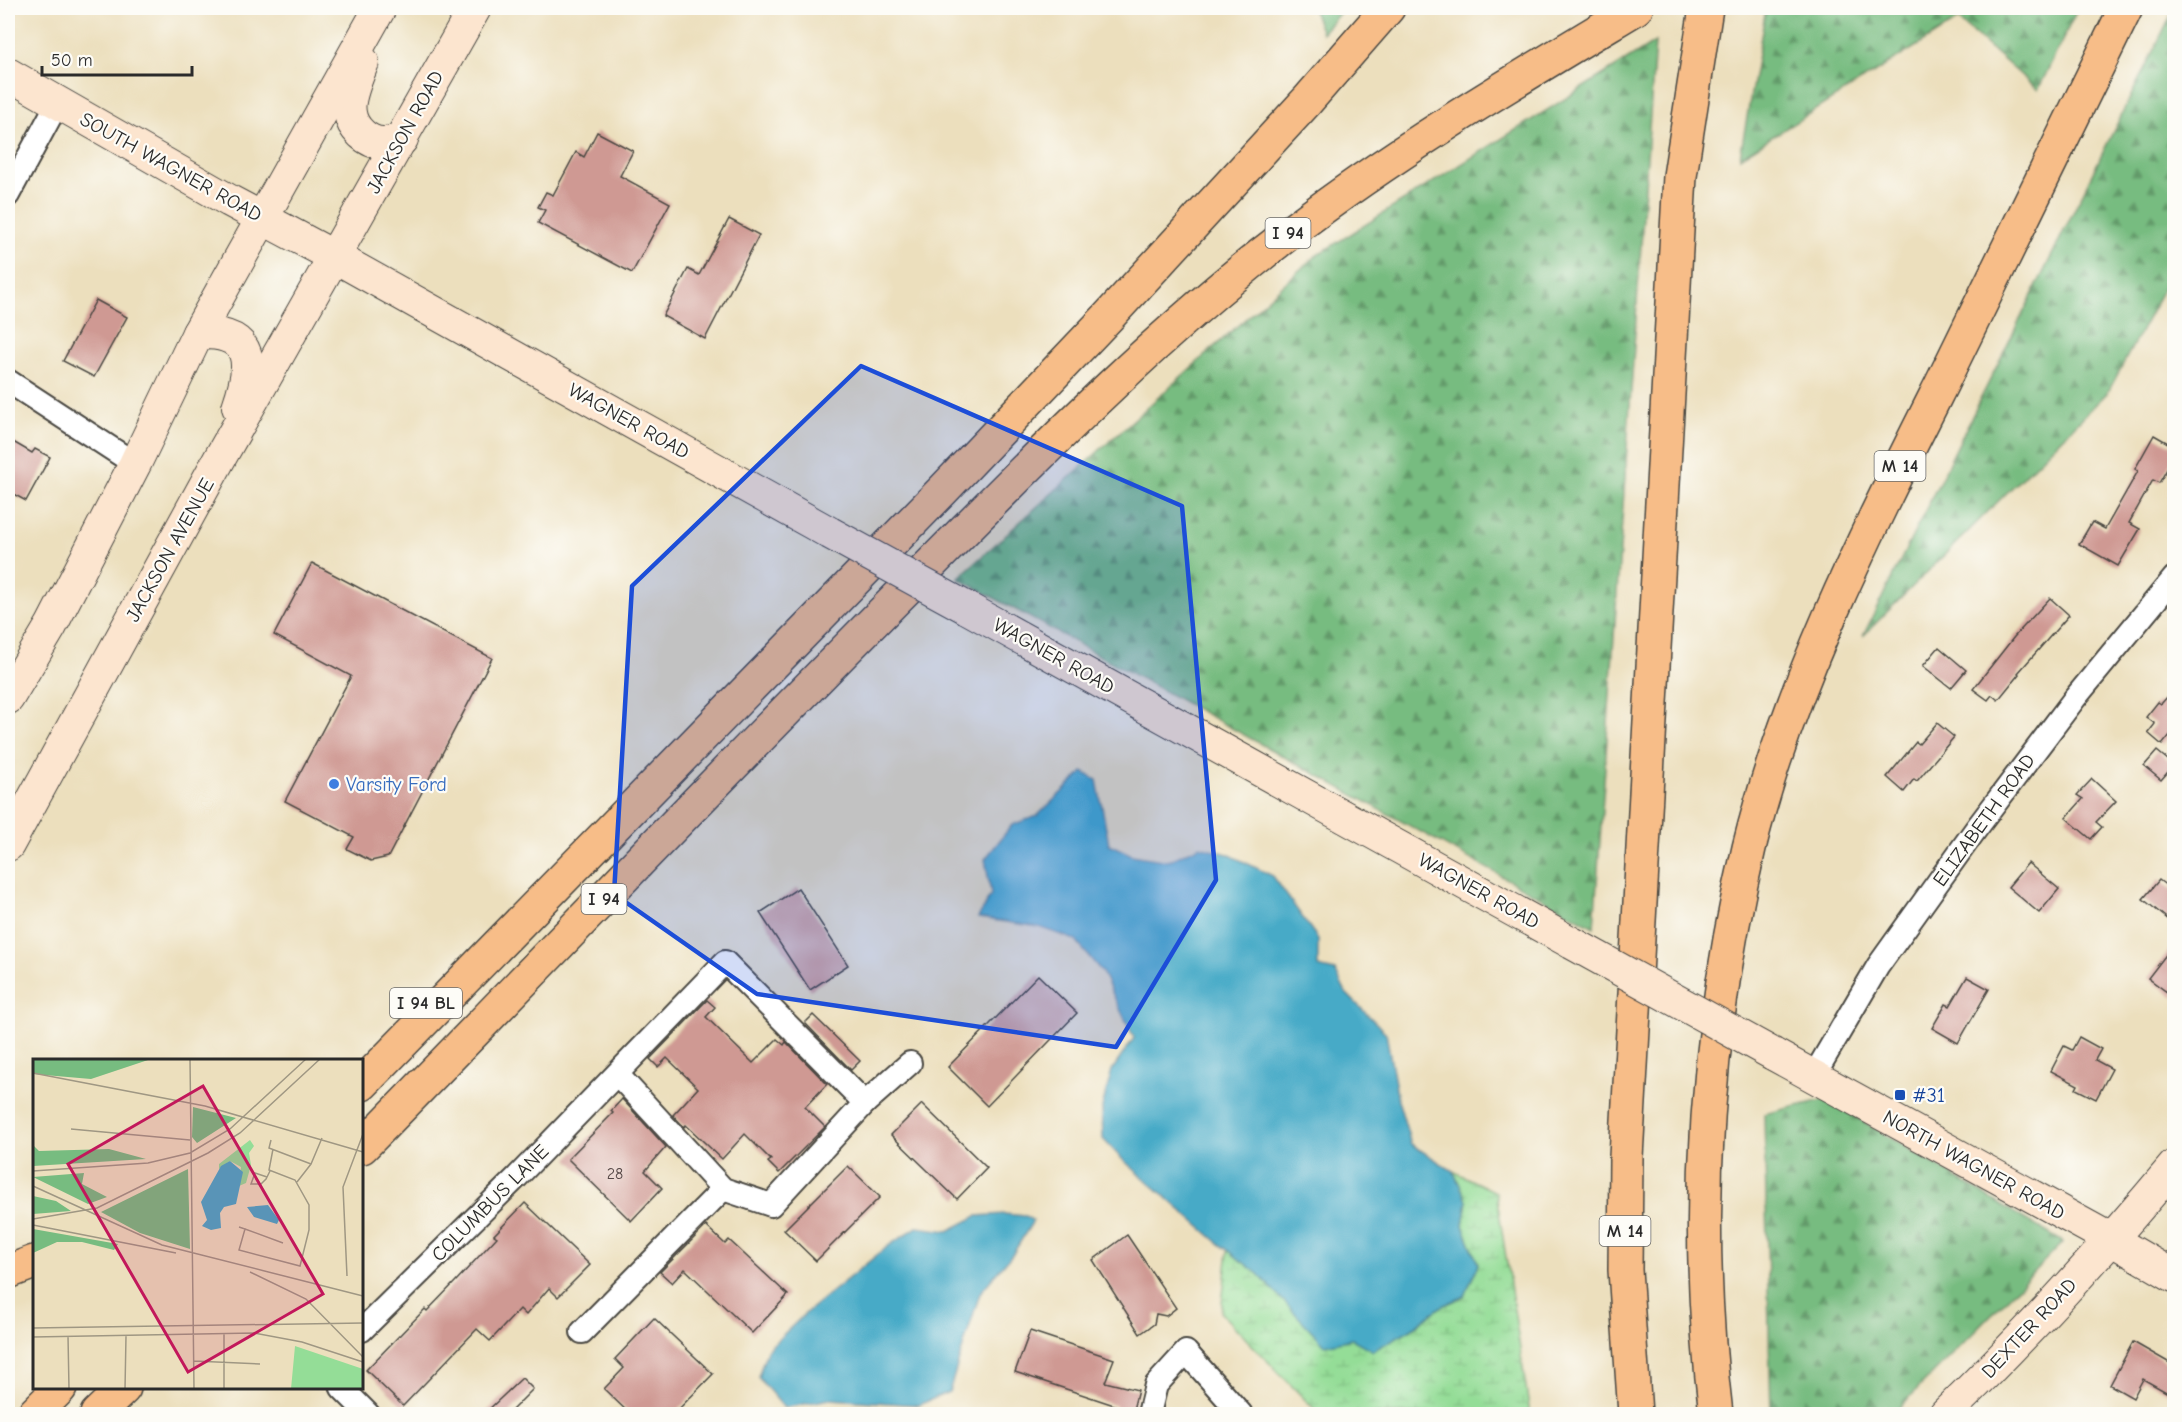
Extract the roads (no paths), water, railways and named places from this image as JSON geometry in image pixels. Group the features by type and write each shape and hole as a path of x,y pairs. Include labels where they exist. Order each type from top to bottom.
{"highway":[{"name":"I 94","path":"363,1083 944,489 1100,326 1307,101 1388,8"},
{"name":"I 94","path":"363,1146 853,642 1117,378 1288,233 1402,151 1636,8"},
{"name":"M 14","path":"1716,1414 1710,1364 1705,1270 1704,1169 1710,1077 1728,946 1750,846 1775,760 1817,646 1858,551 2126,8"},
{"name":"M 14","path":"1635,1414 1625,1270 1626,1157 1680,176 1703,21"},
{"name":"I 94 BL","path":"354,1059 498,946"},
{"path":"8,1272 33,1262"},
{"path":"34,1414 59,1389"},
{"path":"97,1414 123,1389"}],"main road":[{"path":"381,8 355,84 349,112 356,129 366,137 382,143 402,139"},
{"path":"8,698 51,626 135,464 198,333 381,8"},
{"name":"JACKSON ROAD","path":"335,257 475,8"},
{"name":"SOUTH WAGNER ROAD","path":"8,74 57,104 335,257"},
{"name":"JACKSON AVENUE","path":"8,845 222,456 335,257"},
{"name":"WAGNER ROAD","path":"335,257 1773,1054"},
{"path":"198,333 217,333 233,339 244,348 248,363 246,383 222,456"},
{"name":"NORTH WAGNER ROAD","path":"1773,1054 2175,1276"},
{"name":"DEXTER ROAD","path":"1945,1414 2011,1348 2112,1240 2175,1166"}],"street":[{"path":"8,195 57,104"},
{"path":"8,381 135,464"},
{"name":"ELIZABETH ROAD","path":"1813,1077 1878,966 1976,829 2075,698 2175,578"},
{"name":"COLUMBUS LANE","path":"363,1329 517,1177 725,962 865,1103"},
{"path":"617,1074 723,1189 771,1205 865,1103 910,1063"},
{"path":"582,1332 723,1189"},
{"path":"1149,1414 1156,1385 1186,1352 1240,1414"},
{"path":"343,1389 368,1414"}],"water":[{"path":"1083,772 1097,780 1109,844 1132,855 1168,861 1200,846 1228,854 1273,876 1318,939 1318,967 1335,971 1346,993 1386,1033 1398,1100 1411,1144 1453,1171 1467,1200 1463,1225 1478,1264 1465,1296 1442,1306 1411,1329 1373,1351 1352,1339 1325,1345 1258,1274 1215,1240 1121,1158 1103,1139 1102,1107 1112,1070 1134,1038 1102,972 1075,940 1039,927 978,918 991,894 985,859 1012,825 1037,816"},
{"path":"1004,1214 1026,1216 1033,1221 1014,1252 980,1293 949,1392 919,1405 830,1399 784,1408 758,1377 767,1350 808,1311 888,1246 917,1227 948,1231 977,1216"}],"place":[{"name":"Varsity Ford","path":"334,784"},
{"name":"#31","path":"1900,1095"}]}
